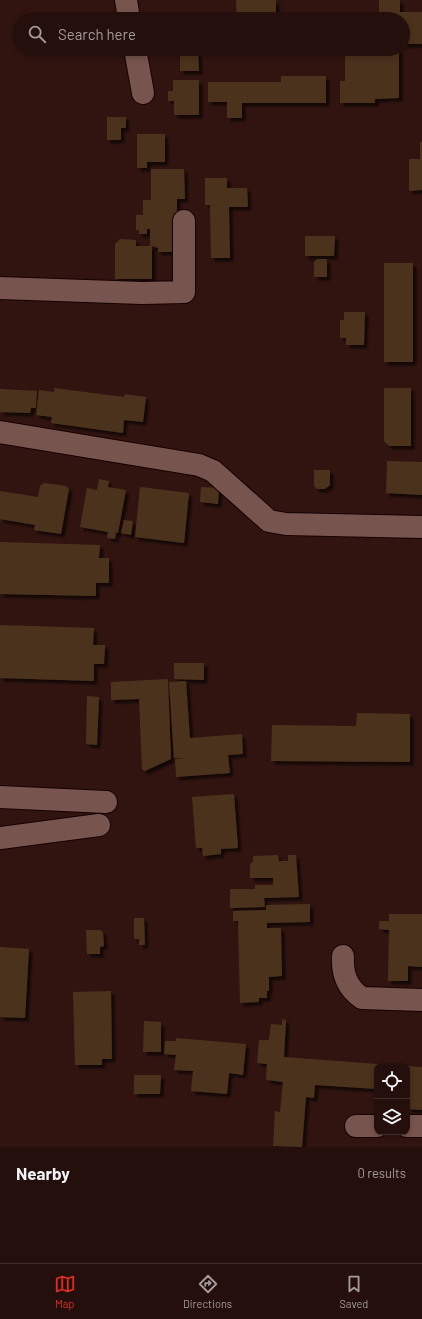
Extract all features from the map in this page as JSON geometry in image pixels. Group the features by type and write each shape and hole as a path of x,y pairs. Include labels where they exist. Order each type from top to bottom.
{"street":[{"path":"126,0 128,12"},
{"path":"136,56 143,93"},
{"path":"0,288 142,293 184,292 184,221"},
{"path":"0,432 199,465 213,471 269,521 286,524 422,527"},
{"path":"0,796 106,802"},
{"path":"0,838 99,825"},
{"path":"343,956 342,970 349,986 362,998 422,1000"},
{"path":"410,1126 422,1126"}],"building":[{"path":"236,0 276,0 276,12 237,12"},
{"path":"379,0 400,0 400,12 379,12"},
{"path":"410,12 422,12 422,44 410,44"},
{"path":"180,56 198,56 199,71 180,71"},
{"path":"345,56 399,56 399,98 375,99 375,103 340,103 340,81 345,81"},
{"path":"281,76 326,76 326,103 242,103 242,118 227,118 227,102 208,102 208,82 281,82"},
{"path":"173,80 199,80 199,115 174,115 174,101 168,101 168,91 173,91"},
{"path":"107,117 126,117 126,128 121,128 121,140 107,140"},
{"path":"137,134 165,134 165,162 147,162 147,168 137,168"},
{"path":"420,142 422,142 422,190 409,191 409,159 420,159"},
{"path":"151,169 184,169 185,199 177,199 177,252 158,252 158,248 152,246 152,279 115,279 115,244 120,239 136,240 136,246 150,246 150,229 147,229 147,234 139,234 139,230 136,230 136,215 143,215 143,200 151,200"},
{"path":"205,178 227,178 227,188 247,188 248,207 229,207 230,258 211,258 210,205 205,205"},
{"path":"305,236 335,236 334,256 305,256"},
{"path":"317,259 327,259 327,277 314,277 314,262"},
{"path":"384,263 413,263 413,362 384,362"},
{"path":"344,312 365,312 364,345 346,345 346,338 340,338 340,320 344,320"},
{"path":"54,388 124,397 125,394 146,397 143,422 124,420 123,433 51,423 52,417 36,415 39,390 54,392"},
{"path":"384,388 411,388 411,446 389,446 384,441"},
{"path":"0,389 37,391 36,408 31,408 30,413 0,412"},
{"path":"387,461 422,462 422,495 386,493"},
{"path":"314,470 330,470 330,485 325,489 317,489 314,486"},
{"path":"99,479 109,481 108,487 126,490 118,533 116,533 115,539 107,538 108,532 80,527 87,488 97,490"},
{"path":"44,483 66,486 69,489 61,534 34,530 35,525 0,519 0,491 38,497 40,486"},
{"path":"140,487 189,493 184,543 135,537"},
{"path":"201,487 219,488 218,504 200,502"},
{"path":"124,520 133,521 131,535 121,533"},
{"path":"0,542 100,545 99,558 109,558 109,583 96,583 96,596 0,594"},
{"path":"0,625 94,628 93,645 105,645 104,664 94,664 94,681 0,678"},
{"path":"174,663 204,663 204,680 174,679"},
{"path":"168,679 171,759 145,771 142,769 139,699 111,700 111,682"},
{"path":"186,681 190,738 242,734 243,754 228,755 230,773 176,777 175,759 187,758 174,758 169,682"},
{"path":"87,696 99,697 97,745 86,744"},
{"path":"357,713 410,714 410,762 271,761 272,725 356,726"},
{"path":"234,794 238,848 221,849 221,854 203,856 202,848 196,848 192,797"},
{"path":"278,855 279,861 288,861 288,855 296,855 299,897 264,898 265,907 230,908 230,889 255,889 255,885 273,885 273,878 250,878 250,863 253,862 253,856"},
{"path":"310,904 310,922 267,923 267,928 281,928 282,976 269,977 269,991 267,991 267,998 259,998 259,1002 240,1003 238,921 233,921 233,911 266,910 266,905"},
{"path":"389,914 422,914 422,967 408,966 408,981 388,981 389,930 379,929 379,921 389,921"},
{"path":"134,918 144,918 145,945 139,945 139,939 134,939"},
{"path":"86,930 100,930 103,932 104,946 100,947 100,954 87,954"},
{"path":"0,947 29,949 25,1018 0,1017"},
{"path":"111,991 112,1059 102,1059 102,1065 75,1065 73,992"},
{"path":"282,1019 286,1020 284,1057 374,1064 374,1089 315,1085 314,1098 306,1097 302,1147 273,1146 275,1111 280,1112 283,1082 266,1080 267,1064 257,1063 259,1040 269,1040 271,1024 282,1025"},
{"path":"144,1021 161,1022 161,1052 143,1052"},
{"path":"176,1038 246,1044 243,1075 229,1073 227,1094 191,1091 193,1071 174,1070 176,1055 164,1054 165,1041 176,1041"},
{"path":"410,1066 422,1067 422,1110 410,1109"},
{"path":"134,1075 161,1075 160,1094 134,1094"}]}
